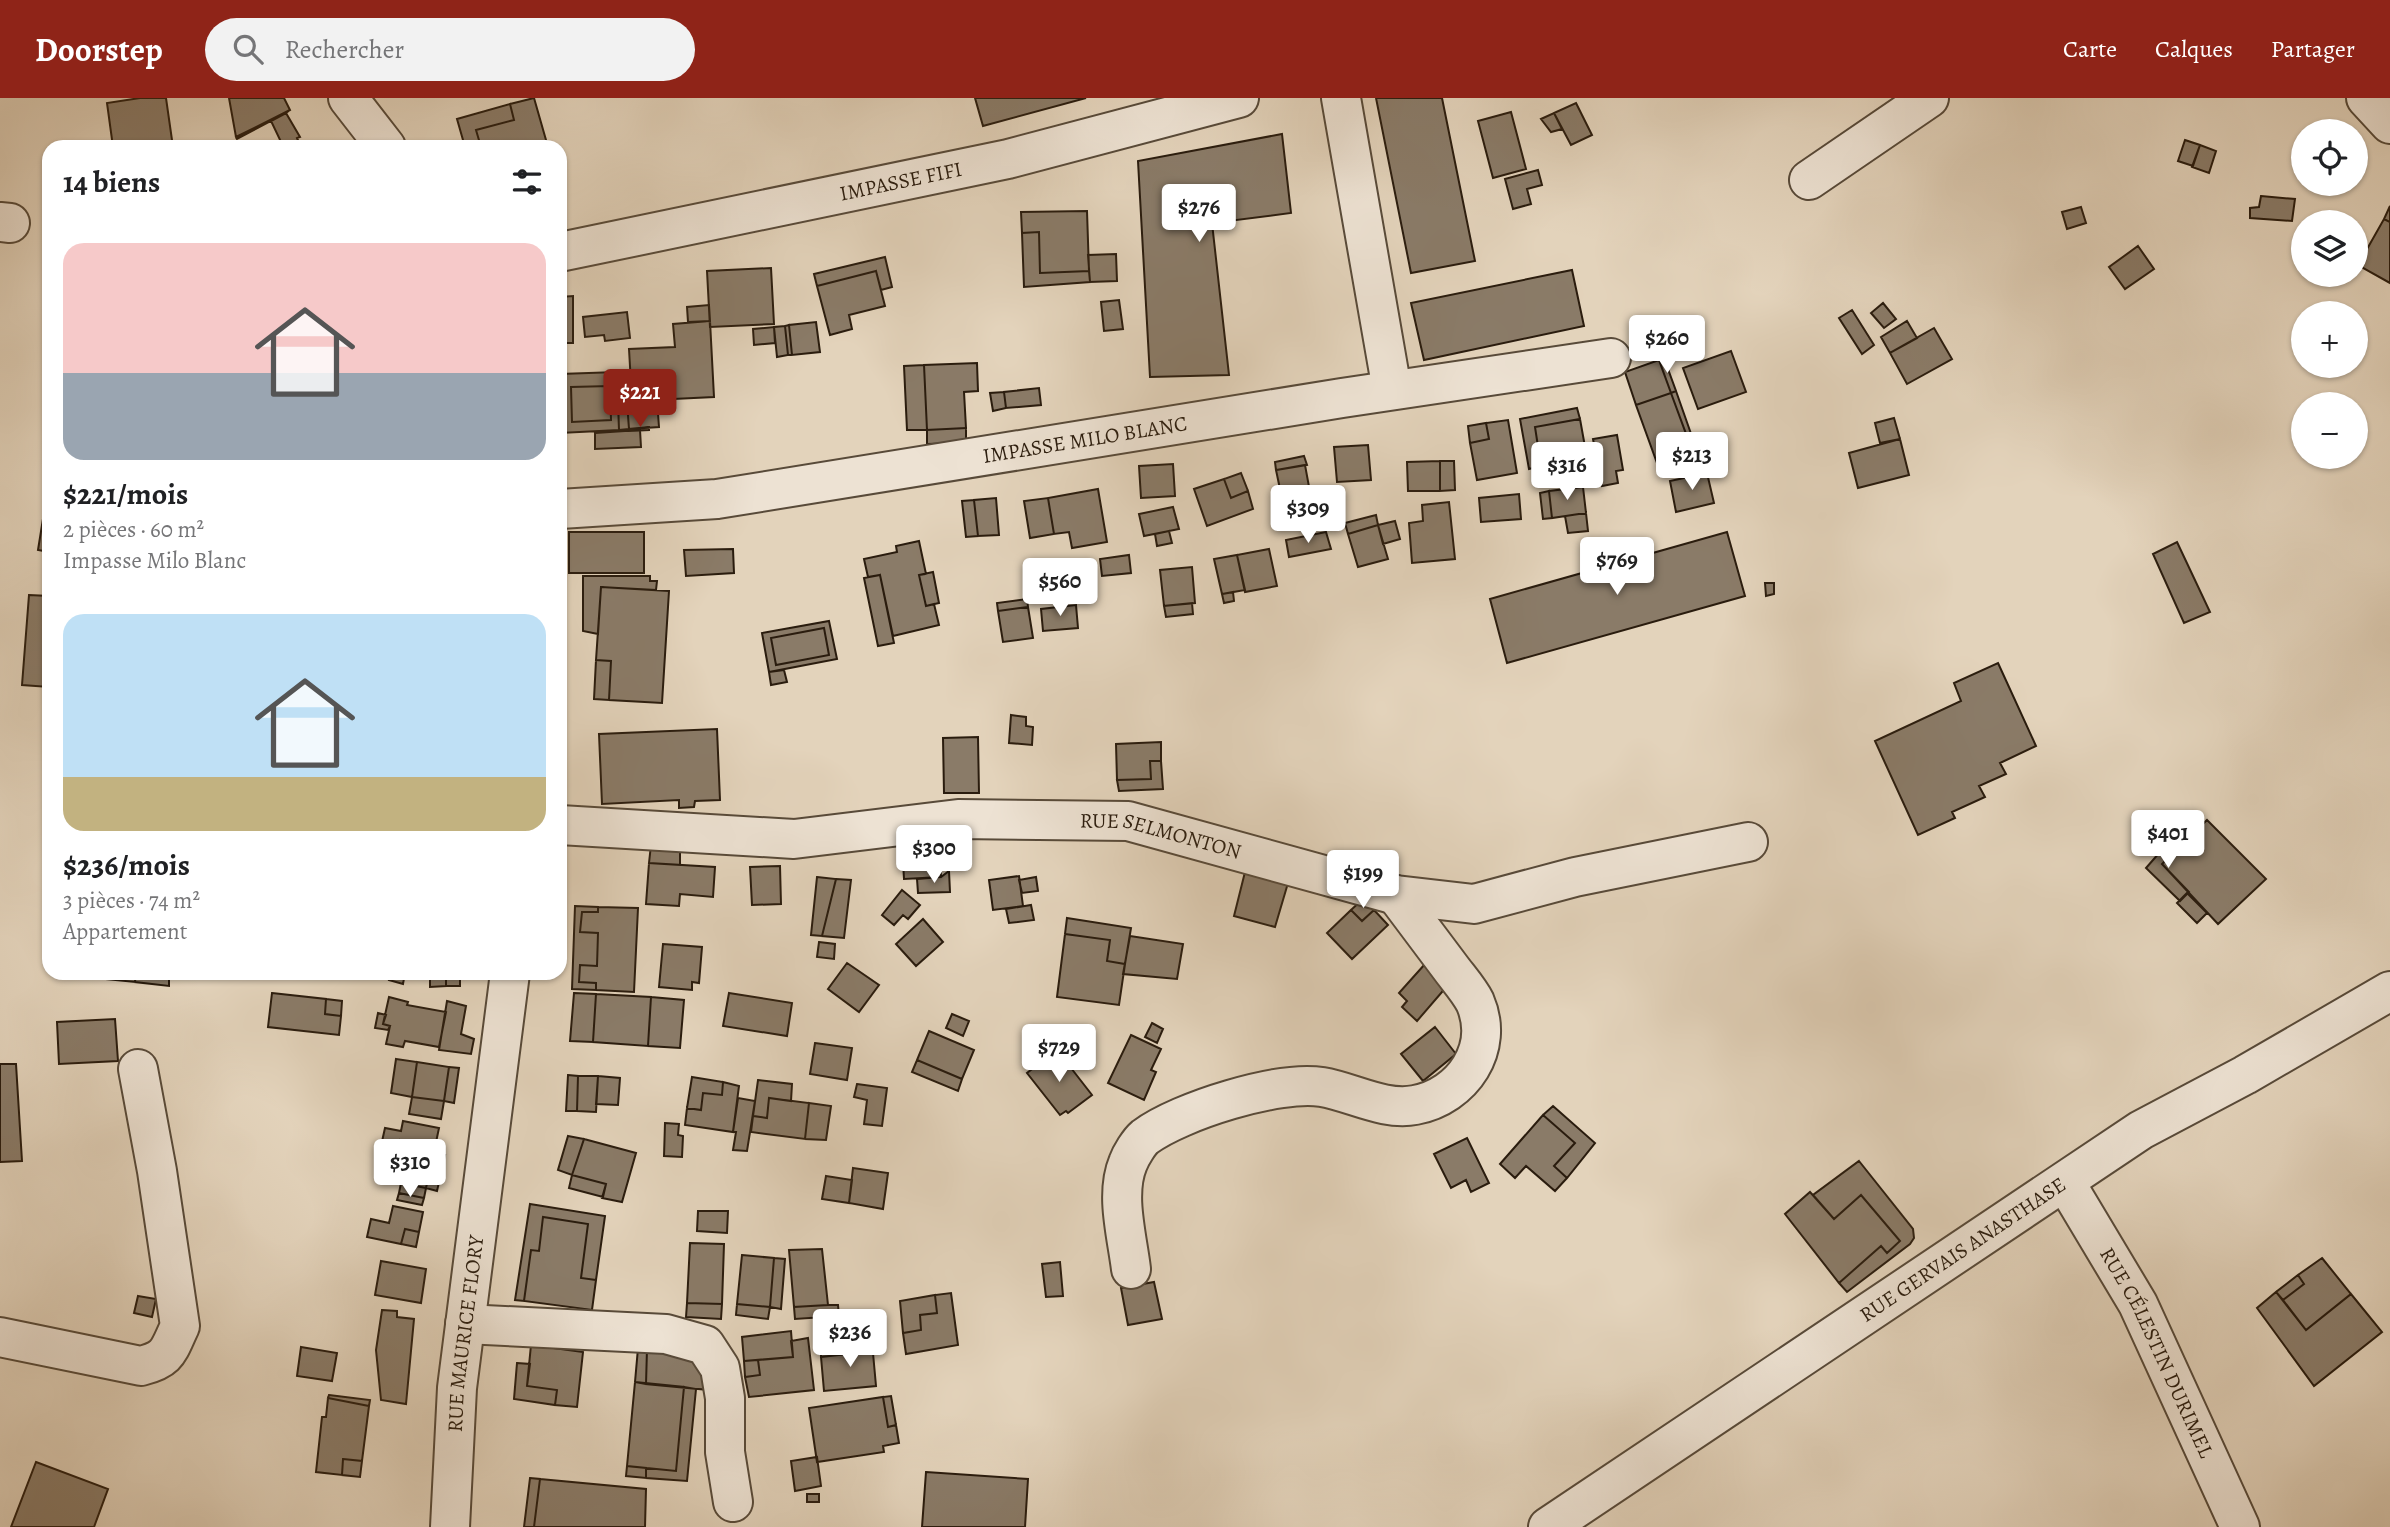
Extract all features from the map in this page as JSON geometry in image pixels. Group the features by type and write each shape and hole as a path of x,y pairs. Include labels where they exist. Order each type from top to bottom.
{"street":[{"path":"348,98 381,140"},
{"name":"IMPASSE FIFI","path":"567,251 1018,156 1239,98"},
{"path":"1341,98 1392,390"},
{"path":"1809,180 1929,98"},
{"path":"2366,98 2390,124"},
{"name":"IMPASSE MILO BLANC","path":"567,509 717,499 1392,390 1611,358"},
{"name":"RUE SELMONTON","path":"567,825 794,839 958,819 1128,821 1396,895 1474,904 1575,877 1748,842"},
{"path":"1131,1269 1122,1193 1128,1164 1143,1139 1170,1121 1227,1101 1275,1089 1320,1087 1385,1104 1414,1105 1442,1097 1465,1077 1478,1051 1483,1025 1474,1000 1396,895"},
{"name":"RUE MAURICE FLORY","path":"450,1527 457,1388 509,980"},
{"name":"RUE GERVAIS ANASTHASE","path":"1548,1527 2141,1130 2245,1075 2390,991"},
{"path":"0,1337 141,1366 159,1361 170,1348 180,1326 157,1171 138,1069"},
{"name":"RUE CÉLESTIN DURIMEL","path":"2065,1182 2138,1304 2240,1527"},
{"path":"465,1324 666,1335 705,1345 720,1368 722,1378 725,1398 725,1452 733,1502"}],"building":[{"path":"140,98 166,98 172,140 112,140 107,103"},
{"path":"229,98 284,98 290,110 236,137"},
{"path":"534,98 546,140 479,140 476,130 514,120 510,104"},
{"path":"975,98 1086,98 983,126"},
{"path":"1376,98 1442,98 1475,261 1411,273"},
{"path":"1576,103 1592,135 1571,145 1554,113"},
{"path":"510,104 514,120 476,130 479,140 463,140 457,119"},
{"path":"290,110 286,113 237,139 236,137"},
{"path":"1511,112 1526,169 1493,178 1478,121"},
{"path":"286,113 300,137 298,140 280,140 271,121"},
{"path":"1554,113 1562,129 1551,132 1541,119"},
{"path":"1282,134 1291,213 1212,223 1229,375 1150,377 1138,161"},
{"path":"2185,140 2200,145 2193,166 2178,161"},
{"path":"2200,145 2216,151 2209,173 2192,167"},
{"path":"1538,170 1542,185 1527,189 1531,204 1513,209 1505,179"},
{"path":"2261,196 2295,199 2291,221 2250,218 2250,208 2259,207"},
{"path":"2390,206 2390,222 2384,219"},
{"path":"2081,207 2086,223 2067,229 2062,212"},
{"path":"1087,211 1089,271 1040,273 1039,232 1022,233 1021,212"},
{"path":"2384,219 2390,222 2390,283 2368,271 2368,247"},
{"path":"1039,232 1040,273 1089,271 1090,282 1024,287 1022,233"},
{"path":"2138,246 2154,269 2125,289 2109,267"},
{"path":"1116,254 1117,281 1090,282 1088,255"},
{"path":"885,257 892,287 881,290 876,271 817,286 814,274"},
{"path":"771,268 774,324 710,327 707,271"},
{"path":"1572,270 1584,326 1424,360 1411,303"},
{"path":"876,271 885,306 849,315 852,329 830,335 817,286"},
{"path":"567,296 573,296 573,343 567,343"},
{"path":"1119,300 1123,329 1104,331 1101,302"},
{"path":"1883,303 1896,319 1884,328 1871,313"},
{"path":"709,305 710,321 688,322 687,307"},
{"path":"1852,310 1874,345 1862,354 1839,318"},
{"path":"627,312 630,338 605,341 604,335 585,337 583,317"},
{"path":"710,321 714,397 632,401 629,349 675,347 673,324"},
{"path":"1907,321 1917,338 1890,353 1881,337"},
{"path":"816,322 820,352 792,355 789,325"},
{"path":"789,325 792,355 788,355 785,326"},
{"path":"785,326 788,355 777,357 774,327"},
{"path":"774,327 775,343 754,345 753,329"},
{"path":"1934,328 1952,359 1907,384 1890,353"},
{"path":"1731,351 1746,392 1698,409 1683,368"},
{"path":"1664,358 1676,391 1671,393 1659,360"},
{"path":"1659,360 1671,393 1636,405 1625,372"},
{"path":"977,363 978,391 964,392 966,428 927,430 924,365"},
{"path":"924,365 927,430 907,430 904,366"},
{"path":"617,372 619,430 567,433 567,374","holes":["610,386 611,420 572,422 571,387"]},
{"path":"610,386 611,420 572,422 571,387"},
{"path":"1039,388 1041,405 1006,408 1004,392"},
{"path":"1676,391 1696,448 1692,450 1671,393"},
{"path":"1004,392 1006,408 993,411 990,393"},
{"path":"1671,393 1692,450 1657,463 1636,405"},
{"path":"657,400 659,427 629,429 627,402"},
{"path":"618,402 627,402 629,429 619,430"},
{"path":"1577,408 1580,419 1535,427 1541,466 1529,469 1520,419"},
{"path":"1894,418 1900,439 1880,443 1875,423"},
{"path":"1580,419 1587,458 1541,466 1535,427"},
{"path":"1508,420 1517,473 1477,480 1470,443 1489,439 1486,423"},
{"path":"1486,423 1489,439 1470,443 1468,426"},
{"path":"649,427 649,430 629,431 629,429"},
{"path":"966,428 966,443 927,444 927,430"},
{"path":"640,430 641,447 595,449 595,433"},
{"path":"1617,435 1623,470 1616,471 1618,483 1602,486 1593,439"},
{"path":"1900,439 1909,475 1858,488 1849,453"},
{"path":"1368,445 1371,480 1337,482 1334,447"},
{"path":"1304,456 1307,465 1276,470 1275,462"},
{"path":"1587,458 1590,475 1544,483 1541,466"},
{"path":"1440,461 1454,461 1455,490 1440,491"},
{"path":"1440,461 1440,491 1408,491 1407,462"},
{"path":"1173,464 1175,496 1141,498 1139,466"},
{"path":"1305,465 1312,503 1284,508 1276,470"},
{"path":"1241,473 1248,491 1231,498 1224,479"},
{"path":"1707,473 1714,503 1676,512 1670,481"},
{"path":"1224,479 1231,498 1248,491 1253,509 1207,526 1194,489"},
{"path":"1583,487 1586,513 1552,518 1549,491"},
{"path":"1098,489 1107,542 1072,548 1069,532 1054,534 1048,498"},
{"path":"1549,491 1552,518 1543,519 1540,493"},
{"path":"1519,494 1521,519 1481,522 1479,498"},
{"path":"996,498 999,535 978,536 974,500"},
{"path":"1048,498 1054,534 1030,538 1024,501"},
{"path":"974,500 978,536 966,537 962,501"},
{"path":"1449,502 1455,559 1412,563 1409,523 1423,521 1422,505"},
{"path":"1173,507 1179,529 1144,536 1139,514"},
{"path":"1586,513 1588,531 1568,533 1565,516"},
{"path":"1376,515 1378,525 1348,534 1345,523"},
{"path":"1395,521 1400,539 1383,544 1378,525"},
{"path":"42,525 42,551 38,550"},
{"path":"1378,525 1388,559 1358,567 1348,534"},
{"path":"1169,531 1172,543 1157,546 1155,534"},
{"path":"569,532 644,532 644,573 569,573"},
{"path":"1326,532 1331,549 1289,557 1286,540"},
{"path":"1727,532 1745,596 1507,663 1490,599"},
{"path":"919,541 926,574 919,575 926,606 934,604 939,625 893,636 880,575 868,577 864,559 897,552 896,546"},
{"path":"2177,542 2210,612 2184,623 2153,554"},
{"path":"733,549 734,573 686,576 684,550"},
{"path":"1269,549 1277,586 1245,592 1237,555"},
{"path":"1129,555 1131,573 1102,576 1100,559"},
{"path":"1237,555 1245,590 1222,594 1214,559"},
{"path":"1192,567 1195,603 1164,606 1160,570"},
{"path":"933,572 939,603 926,606 919,575"},
{"path":"880,575 894,643 878,646 864,578"},
{"path":"583,576 650,576 650,581 657,581 656,590 601,587 598,634 583,631"},
{"path":"1765,583 1774,583 1774,594 1766,596"},
{"path":"601,587 669,591 662,703 609,700 611,661 596,660"},
{"path":"1233,592 1234,601 1224,603 1222,594"},
{"path":"29,595 42,596 42,686 22,685"},
{"path":"1027,599 1028,607 998,611 997,603"},
{"path":"1192,603 1193,614 1166,617 1164,606"},
{"path":"1076,605 1078,628 1043,631 1041,609"},
{"path":"1028,607 1033,638 1003,642 998,611"},
{"path":"829,621 837,659 769,672 762,633","holes":["824,628 829,655 776,665 771,638"]},
{"path":"824,628 829,655 776,665 771,638"},
{"path":"596,660 611,661 609,700 594,699"},
{"path":"1998,663 2036,746 2000,763 2006,774 1979,786 1985,797 1952,812 1955,818 1918,835 1875,741 1961,701 1954,683"},
{"path":"784,670 787,682 771,685 769,672"},
{"path":"1011,715 1026,717 1026,726 1033,727 1032,745 1009,743"},
{"path":"717,729 720,800 695,801 694,807 679,808 679,800 602,804 599,734"},
{"path":"978,737 979,793 944,793 943,738"},
{"path":"1161,742 1161,761 1150,761 1151,779 1117,780 1116,744"},
{"path":"1150,761 1161,761 1163,789 1119,791 1117,780 1151,779"},
{"path":"2207,820 2266,879 2218,924 2162,864"},
{"path":"2181,831 2188,839 2183,844 2174,836"},
{"path":"2174,836 2183,844 2162,864 2189,892 2180,901 2146,868"},
{"path":"939,842 941,877 904,879 902,844"},
{"path":"651,845 680,847 680,865 649,863"},
{"path":"649,863 715,867 713,897 680,894 679,906 646,904"},
{"path":"780,866 781,904 752,905 750,867"},
{"path":"949,871 950,892 918,893 917,879 941,877"},
{"path":"1245,872 1288,883 1275,927 1234,916"},
{"path":"1019,876 1023,906 993,910 989,880"},
{"path":"817,877 836,879 822,936 811,935"},
{"path":"1036,877 1038,891 1022,893 1019,880"},
{"path":"836,879 851,880 844,938 822,936"},
{"path":"902,890 920,905 908,919 903,915 894,925 882,915"},
{"path":"2187,893 2207,913 2197,923 2177,903"},
{"path":"1363,899 1374,910 1362,921 1351,910"},
{"path":"1031,905 1034,920 1009,923 1006,909"},
{"path":"575,906 598,907 598,912 582,912 580,932 598,933 597,966 580,965 579,982 596,983 596,990 572,989"},
{"path":"598,907 638,908 634,992 596,990 596,983 579,982 580,965 597,966 598,933 580,932 582,912 598,912"},
{"path":"1351,910 1362,921 1374,910 1388,925 1352,959 1327,933"},
{"path":"1067,918 1131,928 1125,964 1107,961 1110,940 1065,934"},
{"path":"923,919 943,942 916,966 896,944"},
{"path":"1065,934 1110,940 1107,961 1125,964 1119,1005 1057,997"},
{"path":"1130,936 1183,944 1177,979 1123,974"},
{"path":"819,942 835,944 834,959 817,957"},
{"path":"663,944 702,947 699,983 692,982 692,990 659,987"},
{"path":"847,963 879,985 859,1012 828,989"},
{"path":"1425,964 1448,985 1417,1021 1402,1007 1407,1001 1399,993"},
{"path":"169,980 169,986 135,982"},
{"path":"430,980 446,980 446,986 430,987"},
{"path":"446,980 460,980 460,986 446,986"},
{"path":"272,993 326,999 325,1014 341,1016 339,1035 268,1027"},
{"path":"574,993 596,994 593,1042 570,1041"},
{"path":"729,993 792,1003 787,1036 723,1026"},
{"path":"596,994 651,997 648,1046 593,1042"},
{"path":"389,997 408,1002 407,1005 446,1012 439,1047 405,1041 403,1047 386,1044 390,1026 383,1024"},
{"path":"651,997 684,1000 680,1048 648,1046"},
{"path":"326,999 342,1001 341,1016 325,1014"},
{"path":"447,1001 466,1006 461,1034 474,1039 471,1054 439,1050"},
{"path":"378,1013 386,1015 383,1024 390,1026 388,1030 375,1028"},
{"path":"952,1014 969,1021 963,1036 946,1028"},
{"path":"115,1019 118,1061 59,1064 57,1022"},
{"path":"1152,1023 1163,1029 1157,1043 1145,1037"},
{"path":"1435,1027 1456,1054 1423,1081 1401,1054"},
{"path":"929,1031 974,1050 962,1079 917,1060"},
{"path":"1131,1035 1161,1049 1151,1070 1156,1072 1144,1100 1108,1083"},
{"path":"815,1043 852,1048 847,1080 810,1074"},
{"path":"1057,1050 1092,1095 1068,1113 1066,1111 1060,1115 1027,1073"},
{"path":"396,1059 417,1062 412,1097 391,1093"},
{"path":"917,1060 962,1079 958,1091 912,1072"},
{"path":"417,1062 449,1067 444,1101 412,1097"},
{"path":"0,1064 16,1064 22,1161 0,1162"},
{"path":"449,1067 459,1068 454,1103 444,1101"},
{"path":"568,1075 578,1076 577,1111 566,1111"},
{"path":"578,1076 598,1076 596,1112 577,1111"},
{"path":"598,1076 620,1078 618,1105 596,1104"},
{"path":"692,1077 723,1082 722,1095 703,1093 701,1110 687,1108"},
{"path":"758,1080 792,1084 791,1101 769,1098 767,1118 753,1116"},
{"path":"723,1082 739,1086 733,1132 685,1125 687,1108 701,1110 703,1093 722,1095"},
{"path":"857,1084 887,1088 882,1126 864,1124 867,1100 854,1097"},
{"path":"412,1097 444,1101 441,1119 409,1114"},
{"path":"738,1098 755,1101 747,1151 733,1150"},
{"path":"769,1098 809,1103 805,1139 751,1132 753,1116 767,1118"},
{"path":"809,1103 831,1106 826,1140 805,1139"},
{"path":"1553,1106 1595,1143 1567,1178 1554,1166 1575,1143 1543,1115"},
{"path":"1543,1115 1575,1143 1554,1166 1567,1178 1555,1191 1526,1166 1515,1178 1500,1164"},
{"path":"403,1121 439,1128 435,1147 400,1140 399,1144 434,1152 426,1188 376,1178 378,1170 392,1173 397,1150 381,1146 385,1128 401,1131"},
{"path":"665,1123 679,1124 678,1135 683,1136 682,1157 664,1156"},
{"path":"568,1136 584,1139 572,1175 558,1170"},
{"path":"1467,1138 1489,1183 1471,1192 1466,1180 1451,1188 1434,1154"},
{"path":"584,1139 636,1153 622,1202 602,1198 606,1184 572,1175"},
{"path":"434,1152 445,1155 437,1191 426,1188"},
{"path":"1859,1161 1913,1229 1914,1238 1910,1244 1847,1292 1839,1283 1881,1246 1887,1253 1900,1241 1861,1195 1834,1219 1813,1195"},
{"path":"853,1168 888,1173 883,1209 849,1203"},
{"path":"572,1175 606,1184 603,1197 569,1188"},
{"path":"826,1176 852,1180 849,1203 822,1199"},
{"path":"401,1183 426,1188 424,1198 399,1193"},
{"path":"1810,1192 1834,1219 1861,1195 1900,1241 1887,1253 1881,1246 1839,1283 1785,1214"},
{"path":"399,1193 424,1198 422,1205 397,1200"},
{"path":"530,1204 605,1216 596,1280 581,1278 588,1224 543,1217 539,1251 531,1250 524,1301 515,1300"},
{"path":"393,1206 423,1212 419,1232 405,1229 401,1244 367,1237 371,1219 389,1223"},
{"path":"698,1211 728,1211 727,1233 697,1231"},
{"path":"543,1217 588,1224 581,1278 596,1280 592,1310 524,1301 531,1250 539,1251"},
{"path":"405,1229 419,1232 416,1247 401,1244"},
{"path":"690,1243 724,1244 722,1304 687,1303"},
{"path":"822,1249 828,1305 794,1307 789,1250"},
{"path":"742,1255 774,1258 770,1307 737,1304"},
{"path":"774,1258 785,1259 781,1309 770,1307"},
{"path":"2322,1258 2351,1294 2306,1330 2283,1300 2304,1284 2298,1275"},
{"path":"381,1261 426,1269 421,1303 375,1295"},
{"path":"1060,1262 1063,1296 1046,1297 1042,1264"},
{"path":"2298,1275 2304,1284 2283,1300 2276,1292"},
{"path":"1154,1282 1162,1319 1128,1325 1121,1288"},
{"path":"2276,1292 2306,1330 2351,1294 2382,1332 2314,1386 2257,1308"},
{"path":"951,1293 958,1345 906,1354 903,1333 921,1330 920,1315 937,1313 935,1295"},
{"path":"935,1295 937,1313 920,1315 921,1330 903,1333 900,1301"},
{"path":"138,1296 156,1299 152,1317 134,1313"},
{"path":"687,1303 722,1304 721,1319 686,1317"},
{"path":"737,1304 770,1307 768,1319 736,1315"},
{"path":"838,1305 839,1316 795,1319 794,1307"},
{"path":"382,1310 397,1311 397,1317 414,1319 406,1404 381,1400 376,1350"},
{"path":"851,1320 853,1342 821,1344 820,1322"},
{"path":"791,1331 793,1357 744,1361 742,1337"},
{"path":"808,1338 814,1390 749,1397 745,1377 760,1375 758,1360 793,1357 791,1341"},
{"path":"855,1342 856,1353 821,1357 821,1344"},
{"path":"855,1342 872,1342 876,1386 824,1391 821,1357 856,1353"},
{"path":"531,1345 583,1352 577,1407 555,1405 557,1390 527,1386"},
{"path":"301,1347 337,1353 332,1381 297,1376"},
{"path":"638,1348 647,1349 646,1384 635,1382"},
{"path":"647,1349 700,1351 720,1391 646,1384"},
{"path":"758,1360 760,1375 745,1377 744,1361"},
{"path":"517,1363 530,1364 527,1386 557,1390 555,1405 514,1399"},
{"path":"635,1382 684,1387 676,1471 627,1466"},
{"path":"684,1387 696,1389 687,1481 646,1478 646,1468 676,1471"},
{"path":"329,1395 370,1400 369,1406 328,1398"},
{"path":"891,1396 896,1425 888,1427 883,1397"},
{"path":"883,1397 888,1427 896,1425 899,1443 883,1446 884,1452 817,1462 809,1408"},
{"path":"328,1398 369,1406 362,1461 343,1459 342,1475 316,1472 322,1417 326,1417"},
{"path":"817,1457 821,1486 795,1491 791,1461"},
{"path":"343,1459 362,1461 360,1477 342,1475"},
{"path":"36,1462 108,1489 94,1527 11,1527"},
{"path":"627,1466 646,1468 646,1478 626,1476"},
{"path":"926,1472 1028,1479 1025,1527 922,1527"},
{"path":"530,1478 540,1479 534,1527 524,1527"},
{"path":"540,1479 646,1489 645,1527 534,1527"},
{"path":"807,1494 819,1494 819,1502 807,1502"}]}
